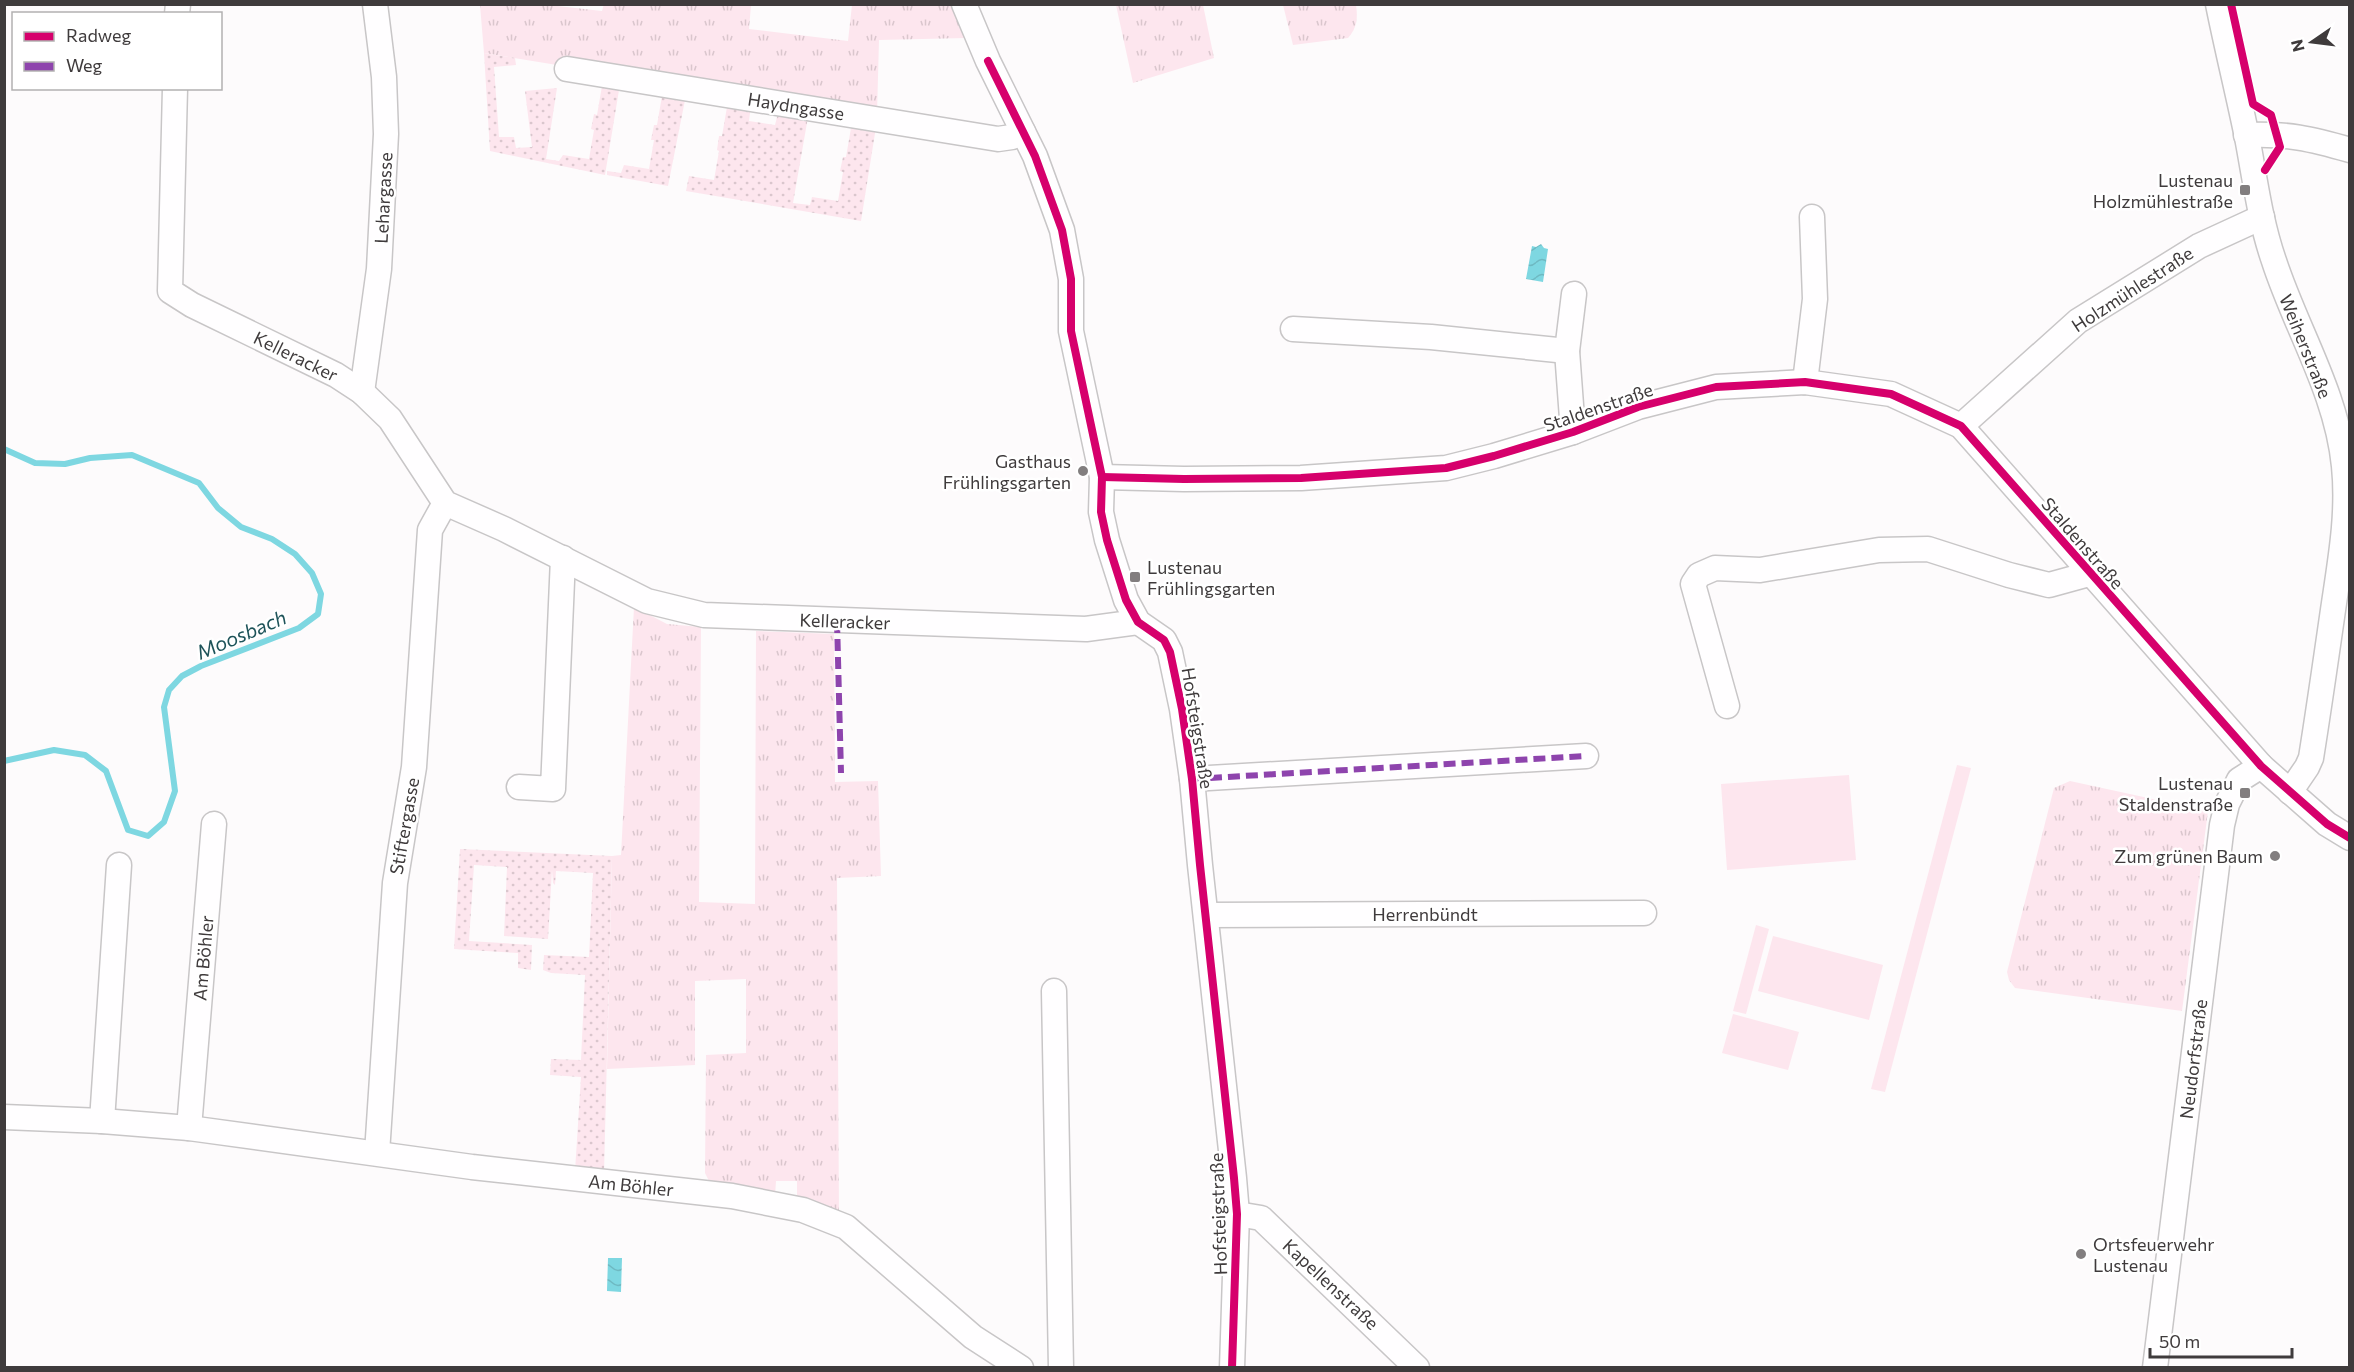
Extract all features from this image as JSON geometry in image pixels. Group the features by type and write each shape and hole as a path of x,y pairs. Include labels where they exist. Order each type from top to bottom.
{"street":[{"name":"Lehargasse","path":"362,392 379,269 387,134 384,77 375,4"},
{"name":"Hofsteigstraße","path":"964,4 1023,132 1052,199 1062,230 1071,279 1071,332 1102,477 1101,512 1107,540 1126,600 1138,622 1164,640 1170,652 1182,709 1192,779 1237,1214 1232,1368"},
{"name":"Weiherstraße","path":"2218,4 2262,217 2288,302 2315,363 2335,420 2344,465 2345,527 2340,633 2311,758 2307,768 2290,792"},
{"name":"Haydngasse","path":"567,69 998,139 1012,137 1023,132"},
{"name":"Kelleracker","path":"175,90 170,291 192,305 336,375 362,392 390,419 445,503 563,558 647,601 704,615 1086,629 1138,622"},
{"path":"2246,135 2269,134 2303,137 2349,150"},
{"path":"1805,382 1815,299 1812,217"},
{"name":"Holzmühlestraße","path":"1961,426 2078,321 2199,246 2262,217"},
{"name":"Staldenstraße","path":"1573,432 1567,351 1574,294"},
{"path":"1293,329 1431,337 1567,351"},
{"name":"Staldenstraße","path":"1102,477 1301,478 1446,468 1573,432 1638,406 1716,387 1805,382 1891,393 1961,426 2261,766 2327,824 2349,838"},
{"name":"Stiftergasse","path":"377,1153 395,884 414,767 430,530 445,503"},
{"name":"Staldenstraße","path":"1727,706 1693,584 1699,575 1715,568 1760,570 1879,550 1928,549 2009,575 2049,585 2090,574"},
{"path":"519,787 553,789 563,558"},
{"path":"1192,779 1586,756"},
{"name":"Neudorfstraße","path":"2155,1368 2222,825 2227,804 2239,780 2261,766"},
{"name":"Am Böhler","path":"189,1128 214,824"},
{"path":"102,1121 119,865"},
{"name":"Herrenbündt","path":"1206,915 1644,913"},
{"path":"1054,991 1061,1368"},
{"name":"Am Böhler","path":"4,1117 102,1121 189,1128 519,1172 732,1196 803,1210 846,1227 974,1337 1022,1368"},
{"name":"Kapellenstraße","path":"1237,1214 1261,1218 1417,1368"}],"green space":[{"path":"540,4 602,11 604,4 751,5 749,29 848,41 852,5 952,5 966,38 879,40 877,114 558,60 557,65 484,53 480,5"},
{"path":"1116,5 1203,5 1214,58 1133,83"},
{"path":"1283,5 1356,5 1356,23 1348,38 1293,45"},
{"path":"484,53 515,58 516,65 494,67 499,137 514,137 516,148 532,147 525,91 557,88 546,159 559,161 563,155 589,159 594,130 591,129 594,114 597,115 602,86 620,84 605,175 490,151"},
{"path":"686,95 668,186 607,175 607,171 621,173 624,165 649,169 654,140 651,140 654,125 657,125 662,96"},
{"path":"751,105 749,121 775,125 778,113 808,117 793,203 810,205 812,197 838,201 843,172 840,171 843,157 846,157 851,128 825,123 826,120 876,127 861,221 686,191 689,176 714,180 719,136 722,136 727,107"},
{"path":"634,607 667,624 701,627 699,902 755,904 756,631 834,634 835,782 878,781 881,876 837,878 839,1216 797,1199 797,1181 776,1181 775,1196 711,1185 705,1173 706,1055 746,1053 746,979 695,981 695,1065 607,1069 612,856 621,855"},
{"path":"1957,765 1971,768 1885,1092 1871,1089"},
{"path":"1849,775 1856,860 1727,870 1721,784"},
{"path":"2070,781 2208,811 2182,1011 2015,988 2009,980 2007,972 2054,788"},
{"path":"460,849 612,856 604,1174 575,1171 581,1077 550,1075 551,1059 581,1060 585,975 551,973 543,970 544,955 589,957 593,873 556,871 555,885 552,870 548,939 504,936 507,867 474,865 469,941 532,945 531,970 518,968 518,953 454,949"},
{"path":"1756,925 1769,929 1746,1014 1733,1011"},
{"path":"1773,936 1883,965 1869,1020 1758,991"},
{"path":"1733,1014 1799,1032 1788,1070 1722,1053"}],"water":[{"path":"1541,244 1548,249 1543,282 1526,279 1532,246 1536,247"},
{"path":"608,1258 622,1258 621,1292 607,1291"}],"waterway":[{"name":"Moosbach","path":"4,449 35,463 65,464 90,458 132,455 199,483 218,508 241,527 272,539 295,554 312,573 321,594 318,614 299,628 201,666 182,676 169,690 164,707 175,791 164,822 148,836 128,830 106,771 85,755 54,750 4,761"}],"marked path":[{"path":"837,621 841,773"},
{"path":"1192,779 1586,756"}],"cycle path":[{"path":"2231,4 2253,104 2271,115 2280,147 2265,170"},
{"path":"988,61 1035,156 1062,230 1071,279 1071,331 1102,477 1101,512 1107,540 1126,600 1138,622 1164,640 1170,652 1182,709 1192,779 1237,1214 1232,1368"},
{"path":"1102,477 1301,478 1446,468 1573,432 1638,407 1716,387 1805,382 1891,394 1961,426 2261,766 2327,824 2350,838"}],"place":[{"name":"Lustenau Holzmühlestraße","path":"2245,190"},
{"name":"Gasthaus Frühlingsgarten","path":"1083,471"},
{"name":"Lustenau Frühlingsgarten","path":"1135,577"},
{"name":"Lustenau Staldenstraße","path":"2245,793"},
{"name":"Zum grünen Baum","path":"2275,856"},
{"name":"Ortsfeuerwehr Lustenau","path":"2081,1254"}]}
